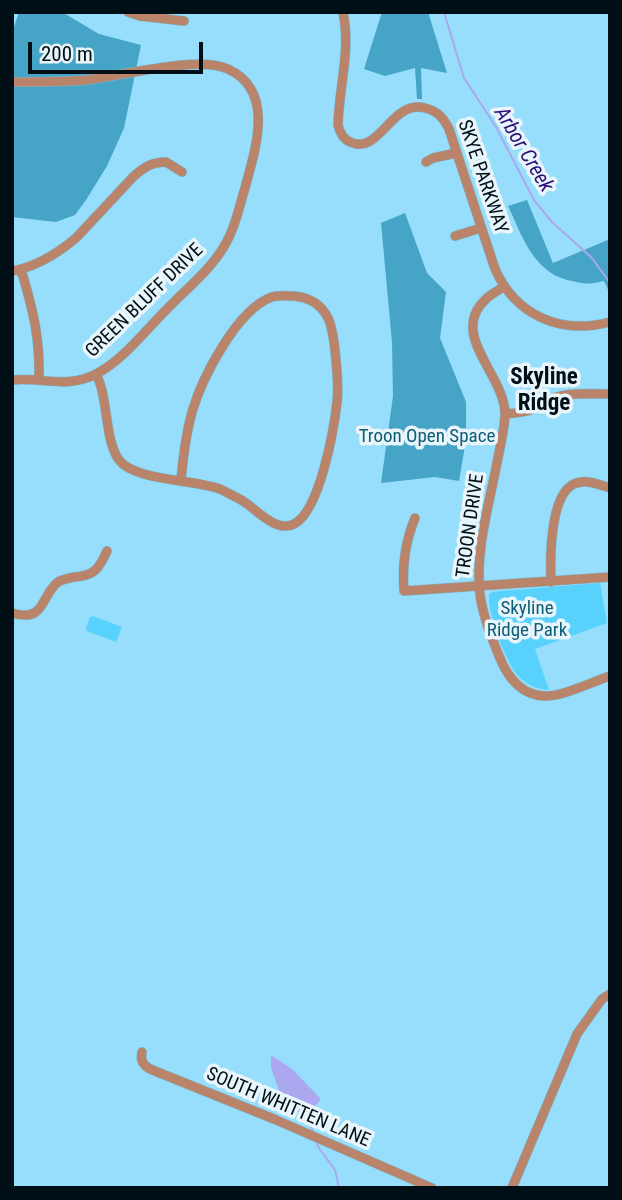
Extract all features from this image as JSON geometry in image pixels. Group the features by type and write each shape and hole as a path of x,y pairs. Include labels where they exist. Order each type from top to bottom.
{"street":[{"path":"128,12 184,21"},
{"name":"SKYE PARKWAY","path":"343,12 347,35 338,120 341,135 353,144 368,143 398,114 410,108 434,110 449,128 503,286 528,310 549,321 584,327 610,322"},
{"name":"GREEN BLUFF DRIVE","path":"12,82 85,80 159,68 212,65 226,68 239,76 251,89 259,114 258,132 235,225 226,243 204,271 118,358 96,374 67,383 12,380"},
{"path":"426,162 456,153"},
{"path":"15,271 47,258 76,238 143,168 150,164 166,162 181,172"},
{"path":"455,236 481,228"},
{"path":"15,271 23,276 36,321 39,380"},
{"name":"TROON DRIVE","path":"503,286 485,299 474,317 472,331 475,345 499,387 505,414 480,557 480,587 485,619 510,678 528,692 545,696 560,694 610,676"},
{"path":"96,374 101,384 111,439 118,459 128,469 220,490 246,502 266,518 281,525 295,524 308,511 326,462 337,399 330,321 323,309 299,297 279,296 253,309 235,329 217,356 197,399 186,438 181,480"},
{"path":"505,414 536,408 550,399 563,396 610,394"},
{"path":"551,582 550,554 558,505 563,494 572,485 586,481 610,488"},
{"path":"415,518 404,555 404,592 610,577"},
{"path":"12,613 32,613 44,604 58,583 67,578 93,578 107,551"},
{"path":"512,1188 577,1034 602,999 610,994"},
{"name":"SOUTH WHITTEN LANE","path":"142,1052 142,1060 150,1069 274,1119 432,1188"}],"green space":[{"path":"19,12 62,12 99,34 141,45 124,128 107,166 75,215 56,222 12,217 12,28"},
{"path":"382,12 428,12 447,73 421,68 422,99 417,99 415,68 385,76 364,69"},
{"path":"527,200 553,263 610,239 610,294 604,281 585,284 567,280 555,275 537,260 508,206"},
{"name":"Troon Open Space","path":"405,213 427,273 446,292 440,338 466,402 466,440 459,481 435,477 381,483 393,396 392,342 381,223"},
{"name":"Skyline Ridge Park","path":"600,583 607,623 535,649 549,690 522,680 514,670 498,637 489,594"},
{"path":"90,617 122,627 116,642 87,631"}],"shaded area":[{"path":"271,1055 292,1069 321,1099 309,1119 293,1109 285,1108 271,1068"}],"waterway":[{"name":"Arbor Creek","path":"444,12 464,78 496,127 534,200 552,222 592,258 610,283"},
{"path":"308,1117 313,1132"},
{"path":"317,1144 335,1170 339,1188"}],"district":[{"name":"Skyline Ridge","path":"544,391"}]}
